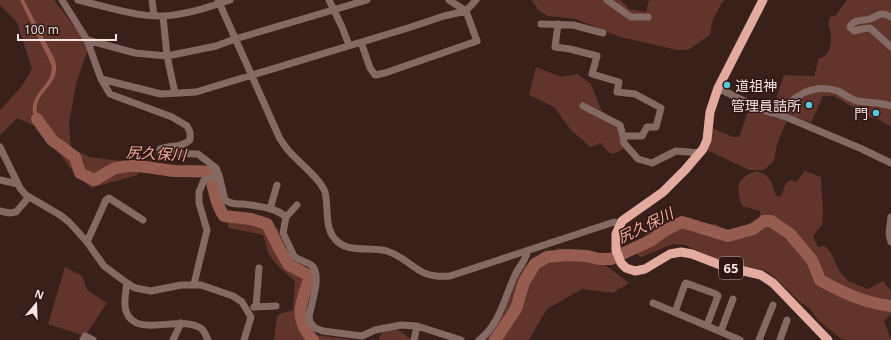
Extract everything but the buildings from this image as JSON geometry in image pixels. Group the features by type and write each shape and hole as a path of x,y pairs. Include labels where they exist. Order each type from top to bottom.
{"main road":[{"path":"620,225 628,217 663,192 680,176 700,153 707,140 710,112 718,88 763,0"},
{"name":"65","path":"620,225 615,239 618,257 626,268 637,271 646,269 670,254 681,252 692,254 723,266 761,275 773,283 828,340"}],"street":[{"path":"62,0 87,40 101,79 110,94 172,117 187,126 190,132 190,140 183,146 165,147 160,149 160,153 198,154 216,168 214,176 225,200 229,203 260,206 286,217"},
{"path":"78,0 140,14 163,16 179,14 218,2 230,0"},
{"path":"152,0 154,15"},
{"path":"329,0 342,27 348,45"},
{"path":"87,40 135,53 167,56 216,46 367,0"},
{"path":"361,42 370,68 375,75 477,42 466,11 449,0"},
{"path":"101,79 161,94 196,92 444,16 466,11 476,0"},
{"path":"607,0 631,17 648,17"},
{"path":"218,2 280,139 289,151 316,179 324,192 328,226 334,239 338,243 351,248 387,251 419,272 440,277 450,276 614,222 620,225"},
{"path":"891,17 883,14 878,15 869,20 856,22 850,27 854,31 870,28 891,47"},
{"path":"163,16 167,56 175,94"},
{"path":"541,24 573,25 604,33"},
{"path":"558,24 554,46 597,56 592,74 619,82 617,92 635,94 660,108 656,127 647,128 644,130 642,136 623,136"},
{"path":"718,88 752,105 783,116 862,149 891,163"},
{"path":"783,116 790,102 797,96 807,91 818,89 834,90 857,101 891,106"},
{"path":"583,106 620,125 624,143 627,148 638,159 647,163 652,164 676,151 700,153"},
{"path":"0,147 18,184 29,197 69,222 87,242 104,266 135,288 151,291 194,284 233,296 242,302 248,310 251,318 244,340"},
{"path":"194,284 207,230 199,203 199,192 204,180 214,176"},
{"path":"0,180 18,184"},
{"path":"270,209 277,185"},
{"path":"0,211 9,213 16,212 29,197"},
{"path":"87,242 106,200 109,198 143,220"},
{"path":"297,205 286,217 283,232 294,256 312,265 317,274 309,317 310,322 315,328 323,331 362,336 375,330 401,325 418,326 461,340"},
{"path":"891,217 888,234 891,242"},
{"path":"479,340 484,336 498,315 516,272 527,255 527,251"},
{"path":"256,307 259,268"},
{"path":"127,283 126,311 128,317 133,321 143,326 182,324 198,327 205,333 208,340"},
{"path":"675,312 686,283 716,294 718,296 707,326"},
{"path":"721,332 733,299"},
{"path":"653,303 740,340"},
{"path":"758,340 773,305"},
{"path":"248,310 256,307 276,306"},
{"path":"780,340 787,320"},
{"path":"173,340 182,324"},
{"path":"414,337 418,326"},
{"path":"83,340 85,336 93,340"}],"shaded area":[{"path":"0,0 54,0 89,46 76,84 69,123 71,148 89,157 136,163 138,175 91,188 72,170 41,129 17,118 0,135 0,110 22,86 32,69 17,22 0,5"},
{"path":"20,0 24,0 54,58 56,69 54,78 39,99 37,108 39,118 47,131 44,133 36,121 33,104 50,77 52,66"},
{"path":"532,0 621,0 629,9 646,12 649,0 725,0 722,2 712,22 710,35 688,50 677,50 620,37 576,19 548,16 538,10"},
{"path":"847,0 891,0 891,127 876,118 871,118 834,96 823,96 811,123 773,108 784,75 814,76 819,58 824,57 827,54 831,44 831,33 828,24 830,17 836,15"},
{"path":"536,67 561,77 577,74 591,84 604,117 618,126 625,148 613,154 608,152 601,143 590,147 571,130 554,107 529,95"},
{"path":"751,110 778,119 787,120 777,144 774,161 764,170 749,170 707,150 712,138 712,128 733,137 739,137 748,112"},
{"path":"756,171 768,177 772,183 776,196 781,196 786,183 791,180 796,182 805,171 821,177 823,211 822,225 813,236 818,247 825,246 831,253 840,272 848,281 868,289 883,281 891,291 891,314 884,321 891,340 841,339 819,321 810,309 800,302 772,275 764,270 732,264 713,258 685,245 673,244 641,257 633,252 647,233 669,223 687,226 703,234 707,225 716,224 730,234 749,228 760,220 760,211 742,206 738,189 741,180 744,177"},
{"path":"227,221 278,228 280,246 308,275 303,319 316,335 355,340 274,340 277,315 293,310 295,281 279,267 269,255 263,235 229,228"},
{"path":"559,248 605,265 629,283 613,293 582,289 547,309 529,340 484,340 506,305 522,267"},
{"path":"65,267 82,276 87,290 107,303 85,336 48,324"},
{"path":"396,328 412,340 378,340 384,330"}],"waterway":[{"name":"尻久保川","path":"37,119 52,140 75,157 80,173 94,180 113,169 130,166 175,171 209,172 217,200 224,216 251,219 267,224 289,265 310,276 302,302 301,316 303,324 313,340"},
{"name":"尻久保川","path":"495,340 516,309 524,282 535,264 547,257 566,255 611,259 652,240 664,231 682,222 728,236 753,229 764,221 771,221 790,234 812,260 820,280 854,297 881,305 891,306"}],"place":[{"name":"道祖神","path":"727,85"},
{"name":"管理員詰所","path":"809,105"},
{"name":"門","path":"876,113"}]}
